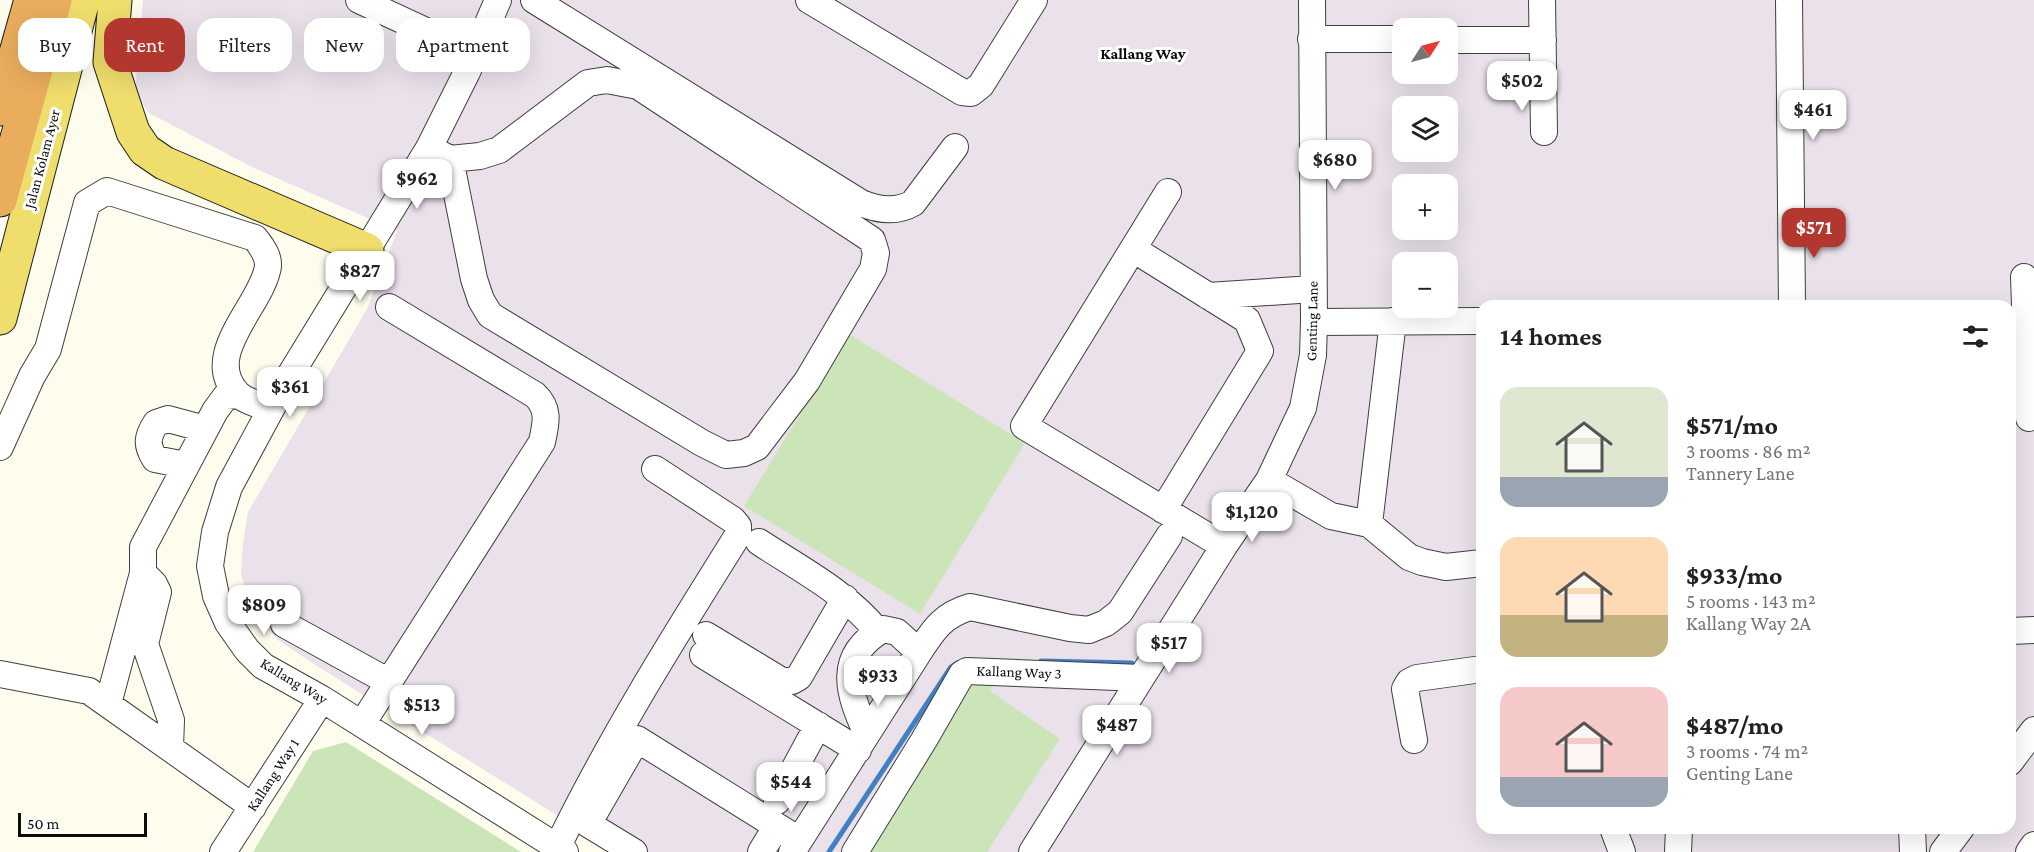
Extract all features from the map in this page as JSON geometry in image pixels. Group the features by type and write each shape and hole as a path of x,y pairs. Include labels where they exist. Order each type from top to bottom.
{"highway":[{"path":"0,109 31,0"},
{"path":"0,200 55,0"}],"main road":[{"name":"Jalan Kolam Ayer","path":"0,318 83,0"},
{"path":"115,0 110,62 133,132 145,150 164,163 367,250"}],"street":[{"path":"359,0 398,18"},
{"name":"Kallang Way","path":"490,18 498,0"},
{"path":"534,0 861,203 877,210 905,208 912,203 955,147"},
{"path":"809,0 962,92 971,93 981,85 1034,0"},
{"name":"Genting Lane","path":"1032,852 1224,546 1269,480 1303,408 1313,355 1314,322 1312,0"},
{"path":"1542,0 1544,132"},
{"path":"1789,0 1792,300"},
{"path":"1311,39 1392,39"},
{"path":"1458,40 1543,40"},
{"name":"Kallang Way","path":"469,72 440,153 367,250 270,410 229,487 215,532 210,566 216,596 228,623 247,650 263,666 322,699 561,850"},
{"path":"607,80 638,86 872,240 876,253 873,269 807,381 757,447 744,453 726,455 702,443 490,315 481,300 474,279 440,153 480,156 499,150 588,83 607,80"},
{"path":"0,447 32,376 48,349 87,203 107,191 255,238 266,250 268,270 229,346 225,362 226,374 238,395"},
{"path":"1168,192 1024,426 1224,546"},
{"path":"1133,249 1246,320 1260,351 1163,510"},
{"path":"2024,277 2024,418"},
{"path":"1208,296 1313,289"},
{"path":"362,724 542,442 547,415 542,401 535,395 389,308"},
{"path":"1369,524 1393,321"},
{"path":"1314,322 1476,321"},
{"path":"108,704 143,573 143,547 185,465 226,396 238,395 270,410"},
{"path":"185,465 156,459 148,449 148,435 156,423 168,419 205,429"},
{"path":"561,850 602,760 672,639 738,535 738,526 733,520 655,469"},
{"path":"1269,480 1331,516 1369,524 1409,557 1446,567 1476,564"},
{"path":"634,852 588,824 637,739 776,826 795,846 919,652 942,620 957,610 970,607 1089,630 1106,623 1120,612 1169,536"},
{"path":"759,542 845,598 867,618 878,632"},
{"path":"143,573 158,592 145,644 171,720 170,748"},
{"path":"845,598 799,677 792,681 782,681 704,645 818,725 863,742"},
{"path":"284,624 389,682"},
{"path":"863,742 849,678 853,659 871,636 883,629 897,632 919,652"},
{"path":"2016,631 2034,630"},
{"name":"Kallang Way 3","path":"855,852 966,670 1141,678"},
{"path":"1414,740 1405,689 1409,682 1417,678 1476,670"},
{"path":"0,674 89,691 253,807"},
{"name":"Kallang Way 1","path":"223,852 322,699"},
{"path":"777,801 818,725"},
{"path":"2016,754 2034,730"},
{"path":"760,852 776,826"},
{"path":"1615,834 1622,852"},
{"path":"1678,852 1679,834"},
{"path":"1912,834 1913,852"},
{"path":"1943,852 1956,834"},
{"path":"2029,852 2034,844"}],"shaded area":[{"path":"143,0 2034,0 2034,852 616,852 278,640 262,622 248,600 241,574 248,512 367,309 397,231 252,167 149,113 135,93 137,72 185,72 185,18 141,18"}],"green space":[{"path":"849,334 1025,443 920,614 744,506"},
{"path":"996,680 990,691 1060,739 987,852 863,852 965,685"},
{"path":"346,742 521,852 253,852 313,751"}],"waterway":[{"path":"1041,661 1132,663"},
{"path":"829,852 951,667 957,663"}],"district":[{"name":"Kallang Way","path":"1143,53"}]}
